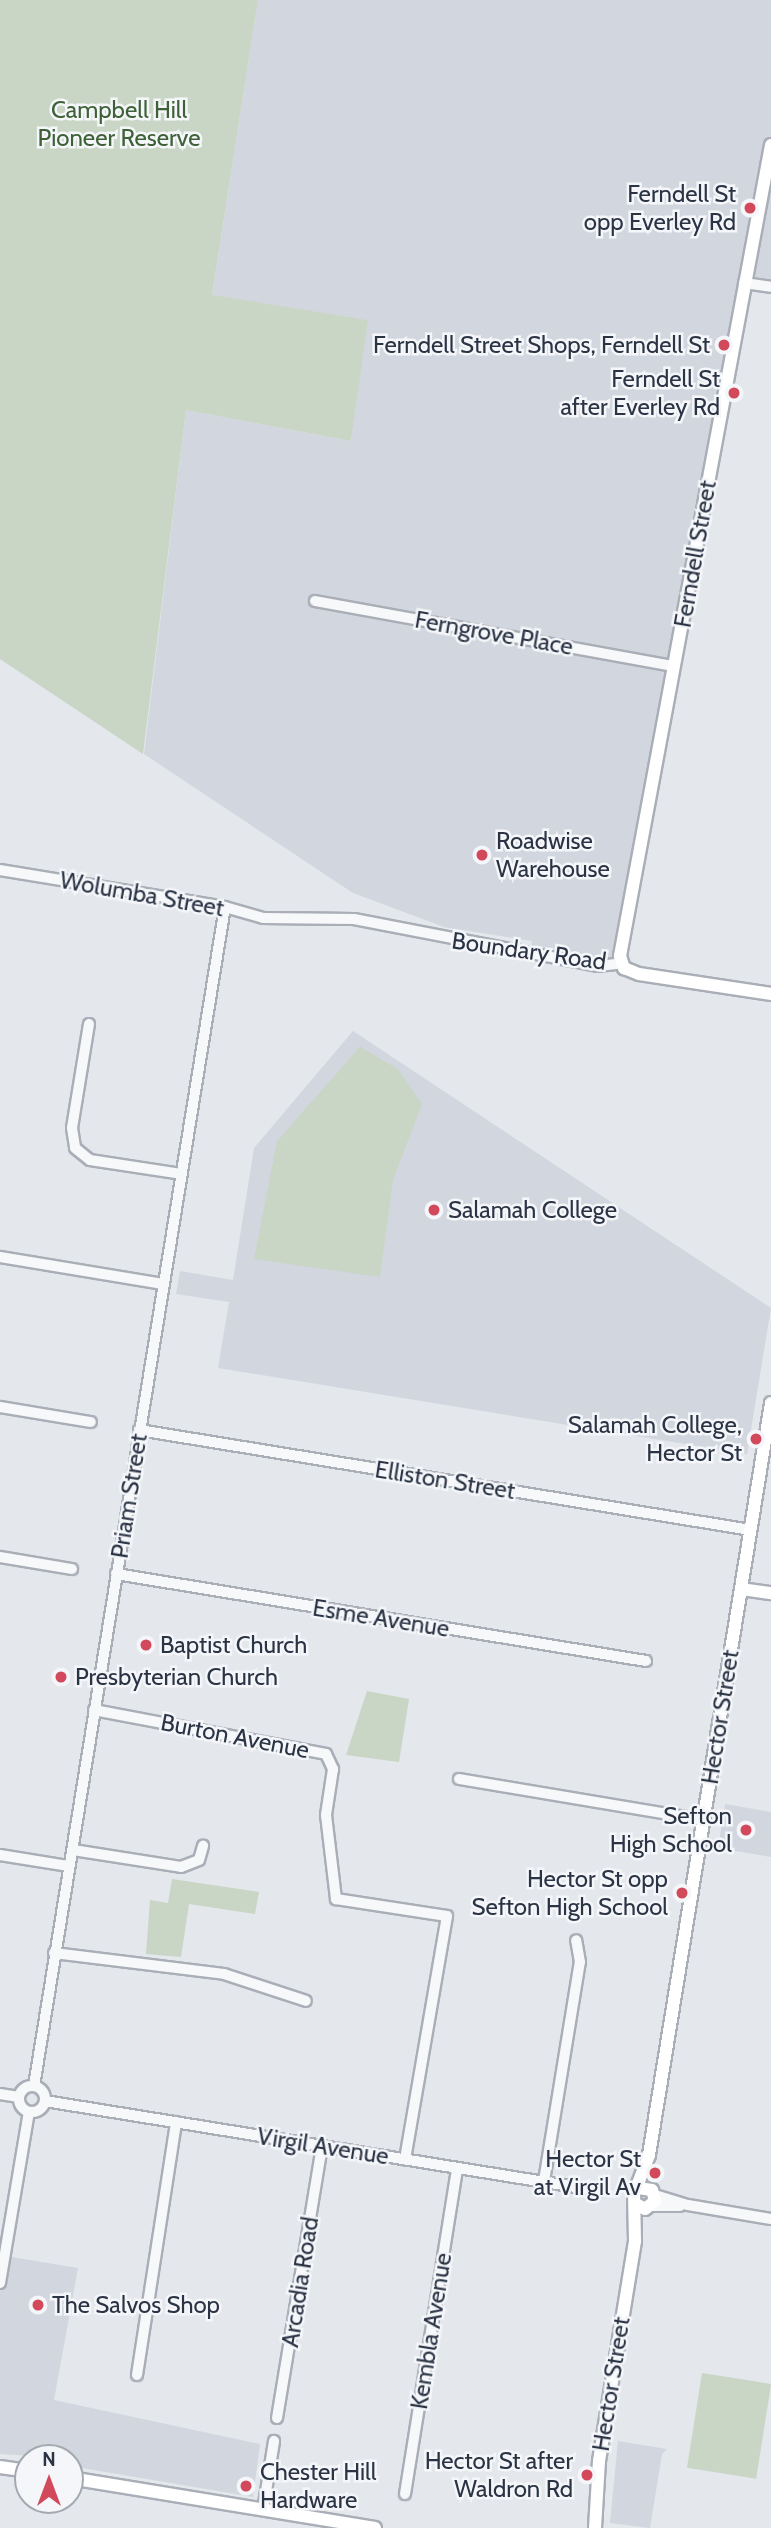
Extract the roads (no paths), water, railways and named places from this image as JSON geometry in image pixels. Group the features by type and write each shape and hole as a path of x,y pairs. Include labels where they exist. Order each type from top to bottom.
{"main road":[{"name":"Ferndell Street","path":"622,963 771,145"},
{"name":"Boundary Road","path":"622,963 639,974 771,994"},
{"name":"Hector Street","path":"595,2528 599,2461 635,2241 634,2194 649,2155 771,1403"},
{"path":"741,1589 771,1593"},
{"name":"Hector Street","path":"635,2241 652,2199 649,2155"},
{"path":"638,2188 652,2199"},
{"path":"635,2204 652,2199"},
{"path":"84,2480 375,2528"}],"street":[{"path":"744,283 771,287"},
{"name":"Ferngrove Place","path":"315,601 674,666"},
{"name":"Wolumba Street","path":"0,870 225,907 283,920"},
{"name":"Priam Street","path":"34,2086 225,907"},
{"name":"Boundary Road","path":"283,920 354,919 599,966 622,963"},
{"path":"89,1024 72,1128 75,1149 90,1160 181,1174"},
{"path":"0,1257 163,1284"},
{"path":"0,1407 91,1422"},
{"name":"Elliston Street","path":"139,1430 751,1530"},
{"path":"0,1557 72,1569"},
{"name":"Esme Avenue","path":"116,1574 646,1661"},
{"name":"Burton Avenue","path":"94,1710 326,1754 333,1769 326,1815 336,1899 447,1916 405,2159"},
{"path":"459,1779 703,1820"},
{"path":"73,1850 181,1867 199,1860 203,1846"},
{"path":"0,1855 69,1866"},
{"path":"544,2181 580,1962 576,1940"},
{"path":"54,1953 225,1974 306,2001"},
{"path":"0,2094 19,2096 34,2086 41,2090 45,2101 38,2111 29,2112 20,2105 19,2096"},
{"name":"Virgil Avenue","path":"45,2101 600,2191"},
{"path":"0,2283 2,2254 29,2112"},
{"path":"137,2375 176,2122"},
{"name":"Arcadia Road","path":"277,2418 322,2146"},
{"name":"Kembla Avenue","path":"405,2494 457,2168"},
{"path":"652,2199 771,2219"},
{"path":"263,2510 274,2441"}],"place":[{"name":"Ferndell St opp Everley Rd","path":"750,208"},
{"name":"Ferndell Street Shops, Ferndell St","path":"724,345"},
{"name":"Ferndell St after Everley Rd","path":"734,393"},
{"name":"Roadwise Warehouse","path":"482,855"},
{"name":"Salamah College","path":"434,1210"},
{"name":"Salamah College, Hector St","path":"756,1439"},
{"name":"Baptist Church","path":"146,1645"},
{"name":"Presbyterian Church","path":"61,1677"},
{"name":"Sefton High School","path":"746,1830"},
{"name":"Hector St opp Sefton High School","path":"682,1893"},
{"name":"Hector St at Virgil Av","path":"655,2173"},
{"name":"The Salvos Shop","path":"38,2305"},
{"name":"Hector St after Waldron Rd","path":"587,2475"},
{"name":"Chester Hill Hardware","path":"246,2486"}],"park label":[{"name":"Campbell Hill Pioneer Reserve","path":"119,124"}]}
